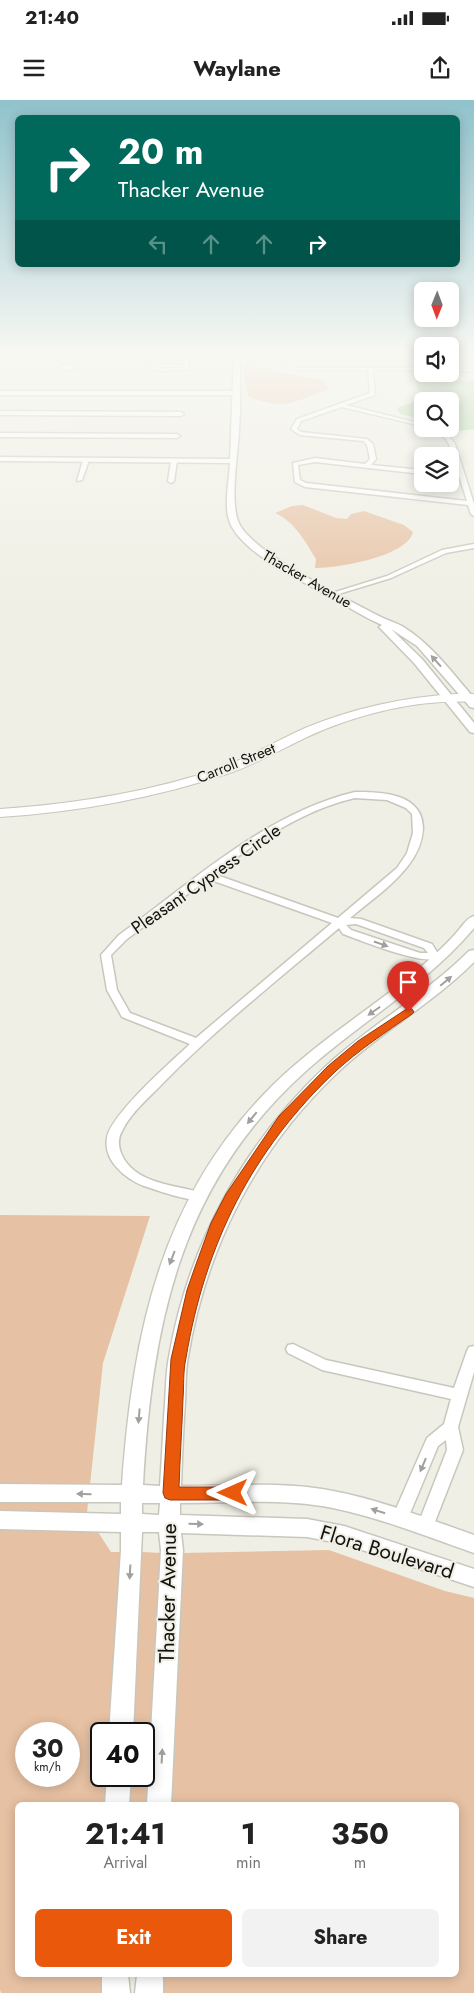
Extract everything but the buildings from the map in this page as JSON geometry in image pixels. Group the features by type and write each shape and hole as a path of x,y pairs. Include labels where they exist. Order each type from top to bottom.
{"main road":[{"name":"Carroll Street","path":"0,813 74,806 171,787 228,769 311,730 341,719 383,708 449,699 472,699"}],"street":[{"name":"Thacker Avenue","path":"235,442 231,503 233,520 238,530 254,547 267,557 378,620 400,629 420,644 472,699"},
{"path":"366,466 373,459 370,444 368,442"},
{"path":"451,442 459,476 474,514"},
{"path":"0,459 234,461"},
{"path":"79,480 86,460"},
{"path":"414,471 315,460 295,464 297,481 304,485 470,503"},
{"path":"171,481 174,461"},
{"path":"332,594 381,580 444,551 474,546"},
{"name":"Thacker Avenue","path":"378,620 412,654 474,730"},
{"name":"Pleasant Cypress Circle","path":"197,1043 126,1015 112,990 106,955 123,938 206,874 281,824 340,798 370,795 386,797 415,811 418,818 419,832 412,855 395,874 197,1043 128,1113 113,1136 114,1155 131,1174 156,1184 200,1196"},
{"path":"206,874 339,922 347,932 419,956 468,960"},
{"name":"Thacker Avenue","path":"122,1722 132,1550 130,1524 140,1400 154,1316 170,1261 200,1196 230,1146 254,1115 280,1087 326,1045 411,984 474,920"},
{"name":"Thacker Avenue","path":"159,1802 172,1550 169,1524 170,1493 178,1359 201,1267 218,1223 233,1194 283,1119 315,1085 362,1044 408,1012 468,960"},
{"path":"293,1349 322,1365 459,1395"},
{"path":"425,1527 455,1450 451,1428 459,1395 474,1351"},
{"path":"400,1518 432,1442 451,1428"},
{"name":"Flora Boulevard","path":"0,1493 249,1493 311,1497 365,1507 474,1544"},
{"name":"Flora Boulevard","path":"0,1520 271,1526 326,1532 344,1535 393,1550 430,1565 474,1578"},
{"path":"117,1802 118,1787"},
{"path":"115,1977 116,1993"},
{"path":"149,1993 150,1977"}],"shaded area":[{"path":"303,505 336,518 347,519 351,514 364,511 404,525 413,532 408,541 385,554 339,566 315,568 316,559 303,539 288,521 275,513 292,506"},
{"path":"0,1215 150,1216 103,1363 90,1485 0,1484"},
{"path":"0,1502 88,1503 87,1513 0,1511"},
{"path":"0,1529 98,1532 111,1552 122,1552 111,1722 90,1722 90,1787 107,1787 106,1802 15,1802 15,1977 103,1977 103,1993 1,1993 0,1990"},
{"path":"329,1550 445,1591 474,1598 474,1993 162,1993 163,1977 459,1977 459,1802 171,1802 182,1553"},
{"path":"142,1552 162,1553 153,1722 133,1722"},
{"path":"129,1787 149,1787 148,1802 128,1802"}],"route":[{"path":"233,1493 170,1493 178,1359 201,1267 218,1223 233,1194 247,1169 283,1119 332,1069 362,1044 408,1012"}]}
